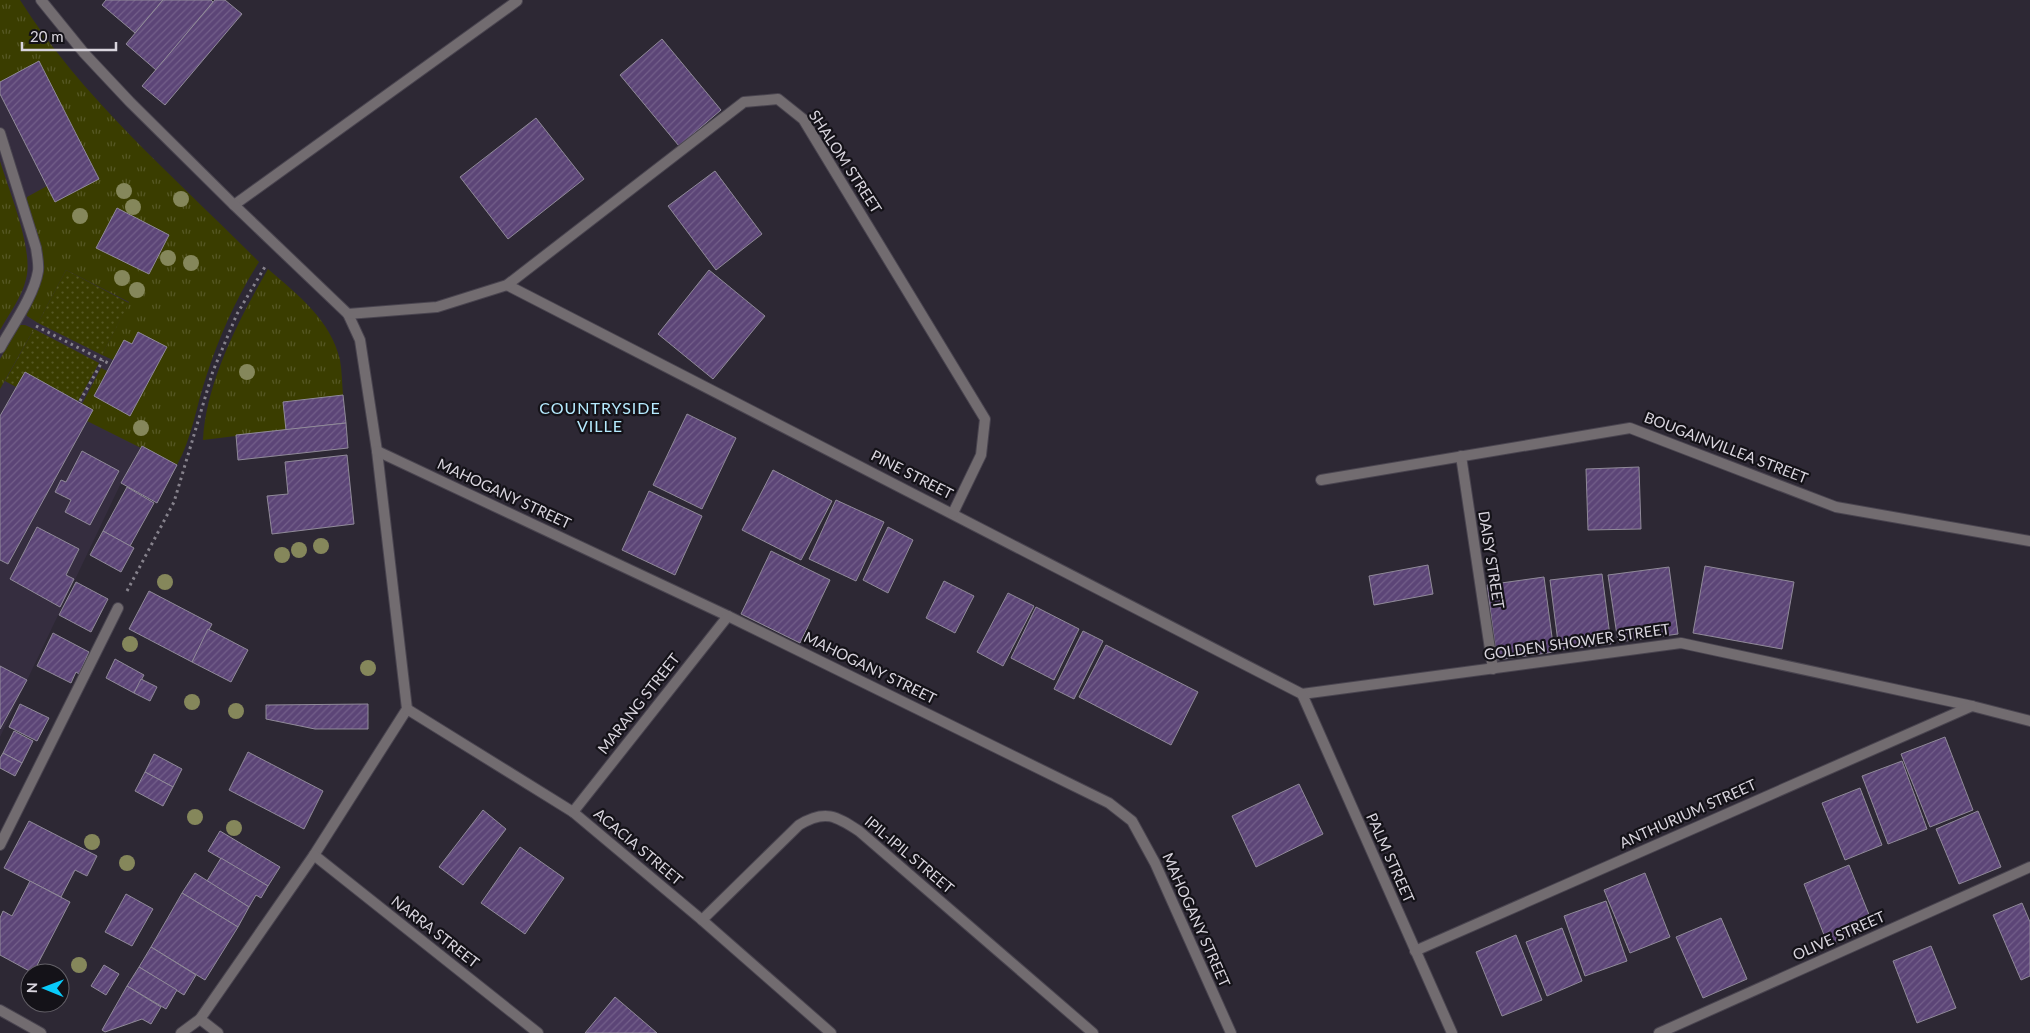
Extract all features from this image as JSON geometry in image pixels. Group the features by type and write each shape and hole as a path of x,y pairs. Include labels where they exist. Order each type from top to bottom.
{"street":[{"path":"41,0 84,52 124,95 234,205 348,314 360,340 378,451 407,708 314,855 200,1019 181,1033"},
{"path":"234,205 517,1"},
{"name":"SHALOM STREET","path":"507,285 744,102 778,99 803,119 985,418 981,454 953,514"},
{"path":"0,133 36,248 38,260 38,272 33,289 0,348"},
{"path":"348,314 437,307 507,285"},
{"name":"PINE STREET","path":"507,285 1302,694"},
{"name":"BOUGAINVILLEA STREET","path":"1321,480 1630,428 1836,506 2030,541"},
{"name":"MAHOGANY STREET","path":"378,451 728,616 1109,802 1132,821 1155,863 1231,1033"},
{"name":"DAISY STREET","path":"1460,456 1493,669"},
{"path":"0,845 118,608"},
{"name":"MARANG STREET","path":"572,812 728,616"},
{"name":"GOLDEN SHOWER STREET","path":"1302,694 1681,644 1972,706 2030,721"},
{"name":"PALM STREET","path":"1302,694 1452,1033"},
{"name":"ANTHURIUM STREET","path":"1415,950 1972,706"},
{"name":"ACACIA STREET","path":"407,708 572,812 702,920 831,1033"},
{"name":"IPIL-IPIL STREET","path":"702,920 799,824 811,817 825,814 840,819 859,831 1093,1033"},
{"name":"NARRA STREET","path":"314,855 538,1033"},
{"name":"OLIVE STREET","path":"1659,1033 2030,867"},
{"path":"0,1010 41,1033"},
{"path":"200,1019 218,1033"}],"path":[{"path":"118,608 174,502 214,371 237,314 261,272 278,248"},
{"path":"17,317 108,363"},
{"path":"80,401 103,360"}],"shaded area":[{"path":"0,4 219,279 142,446 121,483 0,737"}],"green space":[{"path":"0,0 20,0 45,37 101,105 259,262 222,333 206,377 186,444 177,465 142,446 141,448 87,421 93,410 82,404 101,368 107,371 94,396 166,347 138,332 132,344 124,340 113,360 102,355 129,302 66,270 38,323 27,316 26,312 41,283 43,257 37,231 26,201 27,197 47,186 55,202 99,178 39,62 0,82"},
{"path":"0,161 24,237 28,267 22,292 0,330"},
{"path":"268,269 312,309 329,332 340,360 343,395 283,402 286,430 203,440 205,418 217,374 235,330"},
{"path":"66,270 129,303 102,355 38,323"},
{"path":"20,325 34,329 0,389 0,359"},
{"path":"34,329 99,363 78,401 25,372 16,387 5,381"}],"building":[{"path":"106,0 163,0 135,33 102,5"},
{"path":"163,0 211,0 213,2 156,70 126,44"},
{"path":"215,0 225,0 242,14 165,105 142,86"},
{"path":"662,39 721,110 679,146 620,75"},
{"path":"39,61 99,179 55,202 0,94 0,82"},
{"path":"536,118 584,179 508,239 460,177"},
{"path":"715,171 762,234 716,270 668,206"},
{"path":"117,208 169,235 149,274 96,248"},
{"path":"709,270 765,316 713,379 658,334"},
{"path":"138,332 167,347 130,416 94,396 124,340 132,344"},
{"path":"25,372 93,410 8,564 0,560 0,416"},
{"path":"343,395 346,423 286,430 283,402"},
{"path":"687,414 736,438 702,509 653,485"},
{"path":"346,423 348,448 238,460 236,435"},
{"path":"142,446 177,465 157,503 121,483"},
{"path":"82,451 119,471 90,525 65,512 71,500 55,492 61,480 66,482"},
{"path":"347,455 354,524 272,534 267,496 288,494 285,462"},
{"path":"1639,467 1641,529 1588,530 1586,469"},
{"path":"773,470 832,501 801,560 742,530"},
{"path":"127,487 154,503 130,546 103,531"},
{"path":"649,491 702,516 675,575 622,550"},
{"path":"836,500 884,522 856,581 809,559"},
{"path":"37,527 79,549 66,575 74,579 60,607 10,579"},
{"path":"888,527 913,540 888,593 863,580"},
{"path":"103,531 134,548 121,572 90,555"},
{"path":"771,551 830,580 800,643 741,614"},
{"path":"1428,565 1433,594 1374,605 1369,576"},
{"path":"1705,566 1794,582 1782,649 1693,633"},
{"path":"1669,567 1678,634 1618,642 1608,575"},
{"path":"1602,574 1611,644 1559,650 1550,580"},
{"path":"1544,577 1554,652 1497,660 1487,585"},
{"path":"944,581 974,596 955,633 926,618"},
{"path":"76,582 108,599 91,632 59,615"},
{"path":"149,591 212,624 192,662 129,629"},
{"path":"1008,593 1034,606 1003,666 977,652"},
{"path":"1036,607 1079,629 1054,680 1011,658"},
{"path":"208,629 248,650 231,682 192,662"},
{"path":"1083,631 1103,641 1074,699 1054,689"},
{"path":"53,633 89,652 79,674 76,672 71,683 37,666"},
{"path":"1106,645 1198,692 1171,745 1079,697"},
{"path":"115,659 144,675 134,693 106,678"},
{"path":"0,666 27,680 0,729"},
{"path":"141,679 157,687 150,701 134,693"},
{"path":"20,704 49,718 37,741 9,727"},
{"path":"368,704 368,729 315,729 266,719 266,705"},
{"path":"14,731 33,741 22,763 3,753"},
{"path":"1945,737 1973,810 1930,827 1901,754"},
{"path":"248,752 323,791 304,829 229,790"},
{"path":"3,753 22,763 15,776 0,768 0,758"},
{"path":"154,754 182,769 173,787 145,772"},
{"path":"1902,761 1927,829 1888,844 1862,776"},
{"path":"145,772 173,787 163,806 135,791"},
{"path":"1299,784 1323,834 1256,867 1232,816"},
{"path":"1860,788 1882,845 1845,860 1822,803"},
{"path":"483,810 506,829 463,885 439,867"},
{"path":"1978,811 2001,867 1959,884 1936,829"},
{"path":"29,821 97,856 87,876 75,870 61,897 4,868"},
{"path":"220,831 280,867 268,886 208,851"},
{"path":"520,847 564,878 525,934 481,903"},
{"path":"221,858 268,886 261,898 256,895 249,907 207,881"},
{"path":"1849,865 1874,927 1828,945 1804,884"},
{"path":"195,873 249,907 238,927 182,893"},
{"path":"1645,873 1670,937 1630,953 1604,890"},
{"path":"30,881 70,902 38,963 20,963 20,966 0,955 0,918 3,911 12,916"},
{"path":"182,893 238,927 205,980 151,947"},
{"path":"126,894 153,909 132,946 105,932"},
{"path":"1606,901 1627,961 1585,976 1564,916"},
{"path":"2022,903 2030,922 2030,976 2021,980 1993,915"},
{"path":"1721,918 1747,979 1703,998 1676,937"},
{"path":"1562,928 1582,981 1547,996 1526,942"},
{"path":"1516,935 1542,1000 1502,1016 1476,952"},
{"path":"1931,946 1956,1008 1917,1023 1893,961"},
{"path":"151,947 196,975 184,995 139,967"},
{"path":"104,965 119,974 106,995 91,986"},
{"path":"139,967 177,990 166,1009 127,986"},
{"path":"127,986 161,1007 151,1024 142,1019 105,1032 102,1030"},
{"path":"615,997 657,1033 585,1033"}],"district":[{"name":"COUNTRYSIDE VILLE","path":"600,417"}]}
